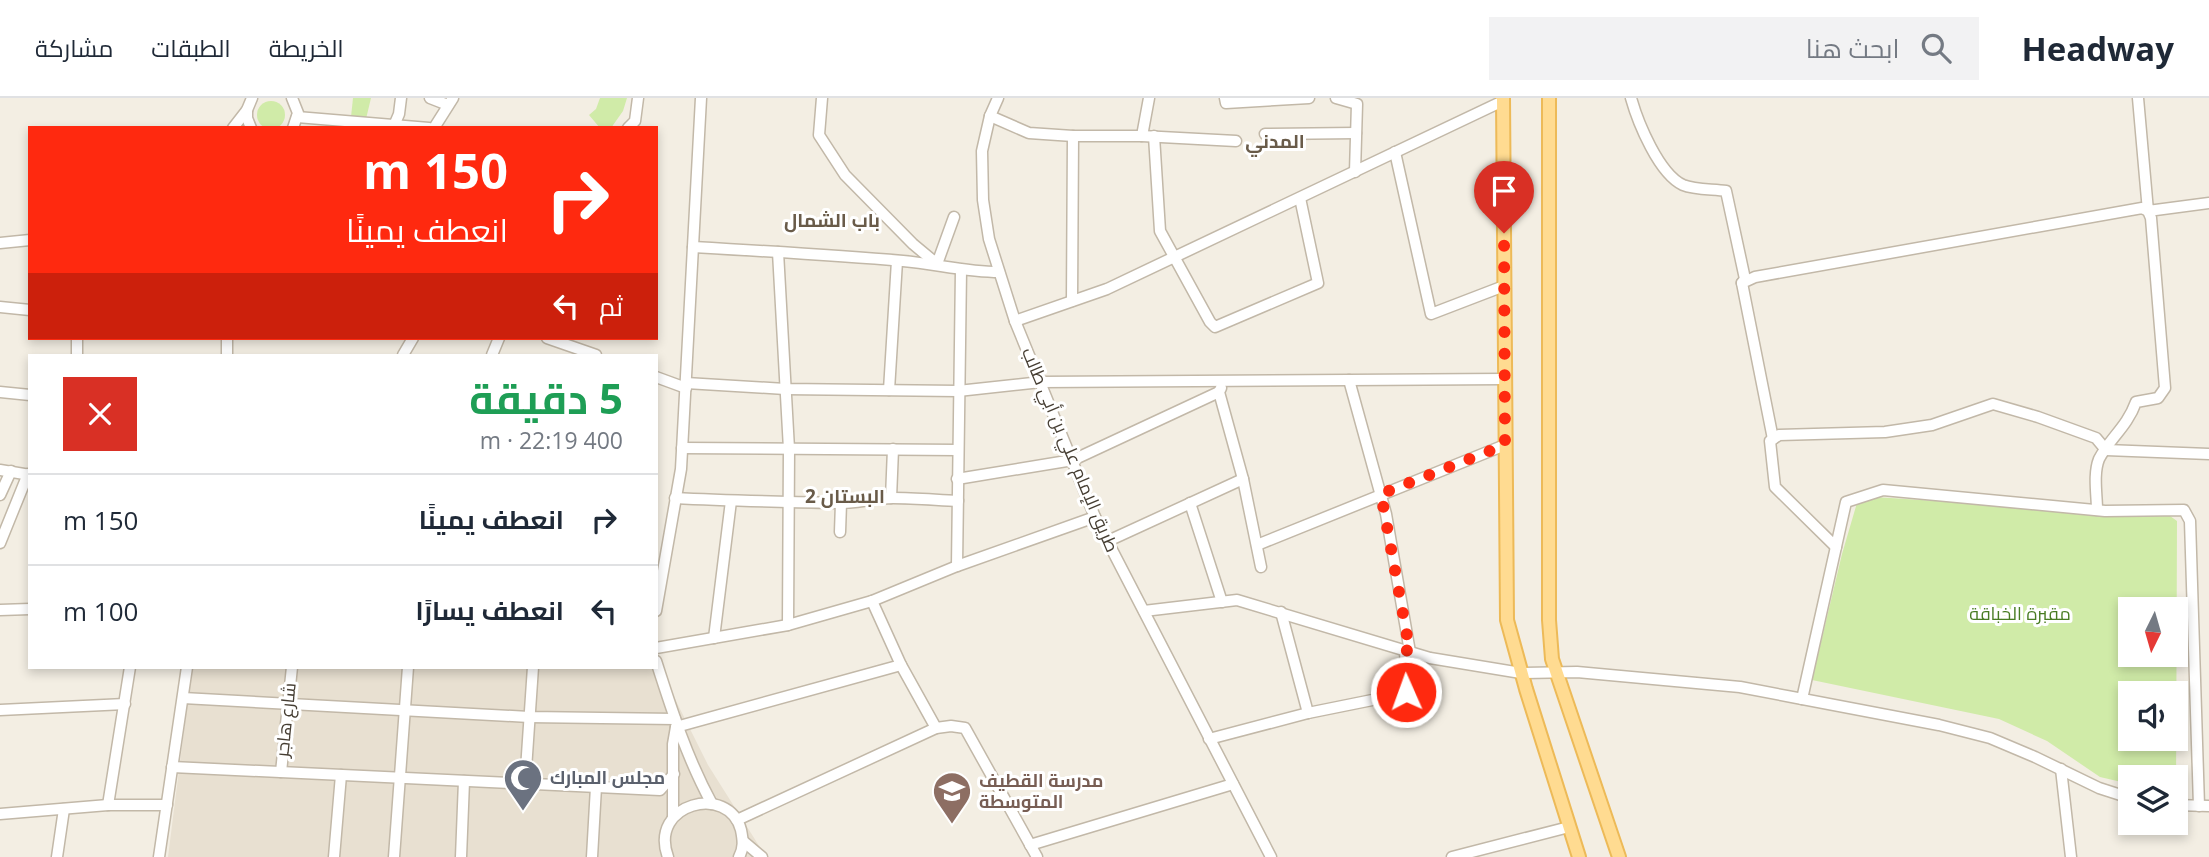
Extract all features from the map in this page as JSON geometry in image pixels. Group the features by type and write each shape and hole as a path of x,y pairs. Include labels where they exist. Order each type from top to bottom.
{"main road":[{"path":"1549,98 1549,620 1552,659 1619,857"},
{"path":"1503,99 1507,620 1579,857"}],"street":[{"path":"235,126 247,110 252,98"},
{"path":"292,98 297,117 294,126"},
{"path":"297,117 393,126 399,114 401,98"},
{"path":"430,98 451,101 432,126"},
{"path":"630,126 635,121 638,98"},
{"path":"658,587 676,498 682,448 701,98"},
{"path":"822,98 819,135 845,175 913,244 937,264"},
{"name":"طريق الإمام علي بن أبي طالب","path":"998,98 990,116 982,151 983,200 989,239 1015,321 1095,517 1271,857"},
{"path":"1142,136 1149,98"},
{"path":"1225,98 1226,103 1310,98"},
{"path":"1336,98 1357,104 1355,172"},
{"path":"1631,98 1646,140 1670,174 1684,186 1726,191 1745,279 1742,283 1773,439"},
{"path":"2097,510 2096,470 2099,460 2130,418 2136,402 2158,398 2165,388 2138,98"},
{"path":"1015,321 1107,289 1503,99"},
{"path":"247,110 250,126"},
{"path":"990,116 1028,133 1236,141"},
{"path":"1265,134 1356,133"},
{"path":"1072,301 1073,136"},
{"path":"1154,136 1160,231 1215,327 1318,283 1300,198"},
{"path":"1395,152 1431,314 1504,286"},
{"path":"1742,283 1755,277 2095,216 2142,208 2148,211 2209,203"},
{"path":"937,264 954,217"},
{"path":"3,242 28,240"},
{"path":"693,247 937,264 961,270 999,272"},
{"path":"778,252 789,449 788,625"},
{"path":"889,390 897,261"},
{"path":"957,566 961,270"},
{"path":"0,307 28,310"},
{"path":"553,340 593,354"},
{"path":"658,378 686,385 958,391 1041,382 1505,379"},
{"path":"1209,738 1406,692 1404,664 1408,651 1381,494 1349,380"},
{"path":"1223,381 1219,392 1244,479 1261,567"},
{"path":"0,392 28,395"},
{"path":"957,479 1073,460 1219,392"},
{"path":"1836,547 1775,487 1769,442 1779,435 1885,432 1932,425 1993,404 2096,438 2106,450 2209,454"},
{"path":"1257,545 1505,445"},
{"path":"682,448 958,450"},
{"path":"891,498 893,449"},
{"path":"0,470 28,475"},
{"path":"0,495 11,471"},
{"path":"0,543 28,477"},
{"path":"1108,541 1244,479"},
{"path":"1802,699 1846,502 1883,490 2097,510 2184,510 2190,521 2204,806"},
{"path":"676,498 841,503 891,498 958,501"},
{"path":"714,638 730,501"},
{"path":"839,532 841,503"},
{"path":"1190,503 1222,602"},
{"path":"658,648 788,625 872,601 957,566 1095,517"},
{"path":"1144,611 1237,600 1430,658 1521,673 1556,671 1740,687 1990,738 2118,794"},
{"path":"872,601 901,665 936,728"},
{"path":"0,610 28,609"},
{"path":"1280,611 1308,713"},
{"path":"183,698 676,723 901,665"},
{"path":"658,667 696,774 712,804"},
{"path":"107,805 130,669"},
{"path":"159,857 187,669"},
{"name":"شارع هاجر","path":"281,772 292,669"},
{"path":"394,857 408,669"},
{"path":"524,784 533,669"},
{"path":"0,710 125,704"},
{"path":"665,855 667,828 673,817 673,744 676,723"},
{"path":"737,820 936,728 951,726 965,728 1037,857"},
{"path":"172,767 660,790 674,774"},
{"path":"2061,769 2071,857"},
{"path":"334,857 341,775"},
{"path":"461,857 464,781"},
{"path":"1030,845 1233,784"},
{"path":"592,857 596,787"},
{"path":"673,817 691,805 712,804 727,811 737,820 743,841 739,857"},
{"path":"0,814 107,805 167,805"},
{"path":"57,857 64,809"},
{"path":"1452,857 1569,827"},
{"path":"743,841 762,857"}],"shaded area":[{"path":"658,665 708,765 766,857 168,857 192,669 658,669"}],"green space":[{"path":"353,98 371,98 366,119 351,117"},
{"path":"600,98 627,98 623,111 612,126 598,126 589,115 596,109"},
{"path":"266,102 276,102 284,110 284,120 279,126 263,126 258,120 258,110"},
{"name":"مقبرة الخباقة","path":"1859,496 2170,516 2177,521 2177,597 2118,597 2118,667 2176,667 2176,681 2118,681 2118,751 2176,751 2176,765 2118,765 2118,781 2100,777 2047,741 1999,719 1812,680 1842,554"}],"place":[{"name":"مجلس المبارك","path":"523,812"},
{"name":"مدرسة القطيف المتوسطة","path":"952,825"}],"district":[{"name":"المدني","path":"1275,141"},
{"name":"باب الشمال","path":"832,220"},
{"name":"البستان 2","path":"845,496"}],"route":[{"path":"1406,692 1404,660 1406,650 1410,652 1381,494 1505,445 1504,233"}]}
